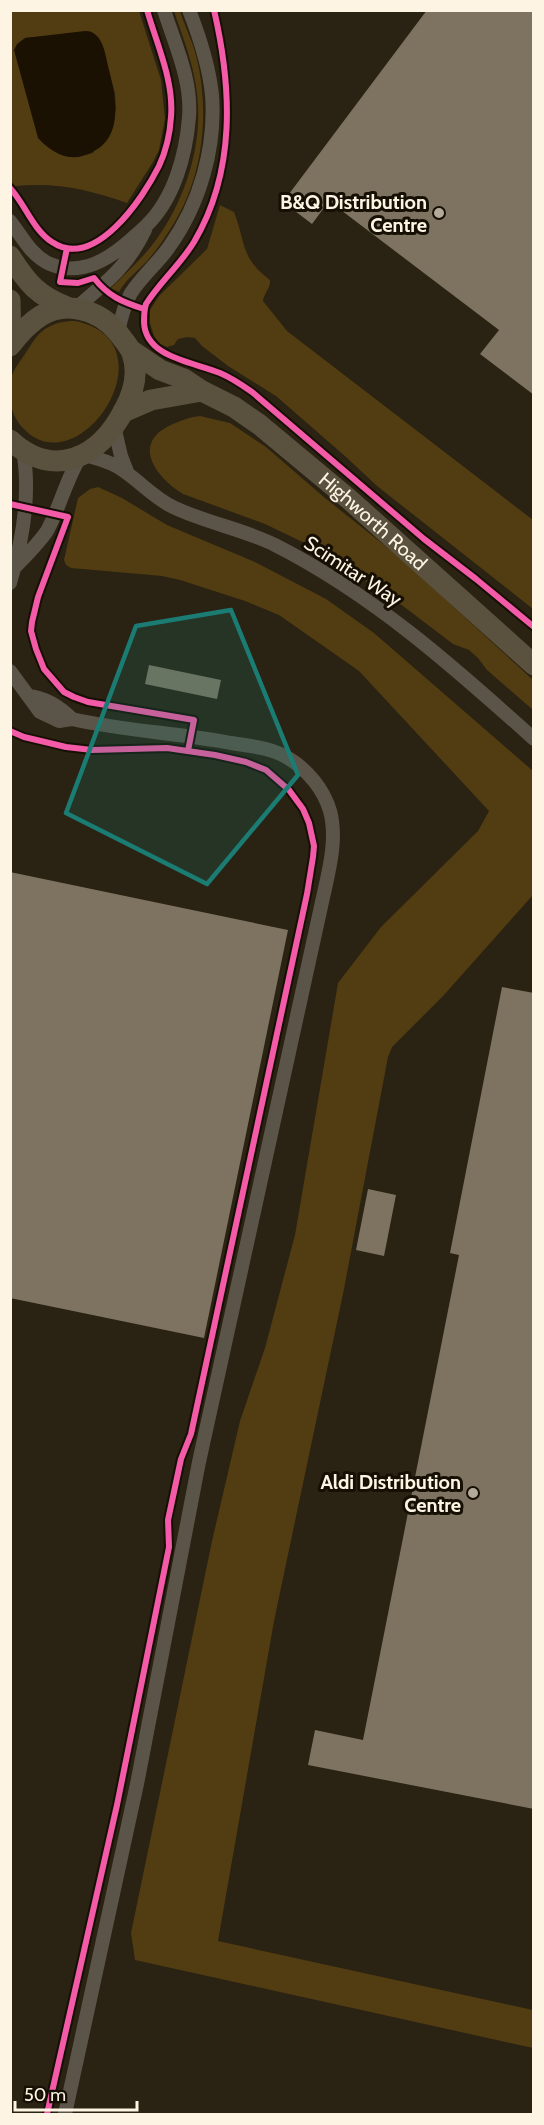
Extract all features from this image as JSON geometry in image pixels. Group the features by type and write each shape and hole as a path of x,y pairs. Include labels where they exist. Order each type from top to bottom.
{"main road":[{"path":"10,256 35,291 48,300 100,316 118,332 132,351 135,364 134,388 119,419 105,439 82,456 73,459 46,459 17,445"},
{"path":"10,300 11,345"},
{"path":"11,345 40,315 51,310 72,308"},
{"name":"Highworth Road","path":"132,351 160,370 184,379 202,392 234,407 297,455 534,665"},
{"path":"119,419 151,400 202,392"}],"street":[{"path":"10,221 28,246 42,259 50,264 78,268 102,262 147,225 163,205 175,179 185,146 189,114 187,84 182,63 164,10"},
{"path":"118,332 126,303 169,248 189,214 205,171 211,131 212,96 205,56 189,10"},
{"path":"72,308 120,270 135,251 147,225"},
{"path":"119,419 119,448 128,474"},
{"path":"10,583 15,567 27,496 27,470 17,445"},
{"path":"15,567 38,543 48,528 67,482 82,456"},
{"name":"Scimitar Way","path":"82,456 110,463 174,507 275,545 366,600 428,647 534,738"},
{"path":"10,671 29,696 42,698 64,710 72,719 217,740 277,753 297,765 318,786 331,813 333,830 331,857 322,902 199,1462 137,1784 65,2115"}],"highlighted area":[{"path":"231,610 298,775 207,884 66,813 136,626"}],"shaded area":[{"path":"10,11 139,11 161,80 165,119 159,150 127,203 72,188 44,185 15,186 11,181","holes":["47,36 99,38 115,93 116,110 93,153 68,157 25,38"]},
{"path":"174,11 180,11 195,53 201,80 203,124 197,168 182,209 171,228 160,245 119,292 111,288 147,251 177,205 195,151 198,113 196,83"},
{"path":"85,31 96,35 103,46 114,93 115,119 106,142 96,150 82,156 70,157 52,150 38,138 14,50 17,44 25,38"},
{"path":"220,205 234,212 249,257 260,272 270,280 263,301 287,331 533,520 533,609 377,486 276,396 228,366 195,338 178,339 174,345 167,347 160,344 154,336 150,323 150,310 159,296 207,249"},
{"path":"75,321 104,334 117,355 117,380 107,406 90,427 68,440 44,441 21,426 14,415 9,390 11,378 19,362 42,331 56,324"},
{"path":"200,416 230,423 266,447 398,556 533,680 533,710 487,670 469,650 453,644 403,606 315,548 265,524 183,494 173,487 156,469 151,459 152,440 160,431 173,424"},
{"path":"98,487 122,498 167,525 255,562 326,599 374,633 533,771 533,895 444,995 392,1047 388,1057 343,1294 274,1621 218,1941 533,2010 533,2048 135,1960 131,1933 212,1541 240,1421 265,1348 295,1235 338,983 381,927 478,831 489,811 359,671 279,615 245,601 180,580 162,576 71,568 66,565 64,560 78,498 90,489"}],"building":[{"name":"B&Q Distribution Centre","path":"427,10 534,10 534,395 480,354 499,330 329,201 312,224 283,202"},
{"path":"149,665 221,680 217,699 145,684"},
{"path":"10,872 288,930 204,1338 10,1298"},
{"name":"Aldi Distribution Centre","path":"502,987 534,993 534,1809 308,1765 315,1730 363,1740 459,1255 450,1253"},
{"path":"368,1189 396,1195 384,1256 356,1250"}],"cycle path":[{"path":"10,188 45,237 68,248 85,247 101,239 129,212 152,180 169,136 170,90 147,10"},
{"path":"214,10 227,99 224,158 208,215 194,242 146,304 144,311 146,334 162,351 185,362 224,375 252,392 424,539 534,627"},
{"path":"67,248 60,282 78,283 94,278 116,298 144,309"},
{"path":"10,504 68,517 38,597 32,622 31,631 44,669 64,692 88,702 194,720 188,751"},
{"path":"10,731 24,737 66,747 92,750 167,748 246,762 266,770 289,790 303,809 314,846 307,894 191,1434 181,1459 168,1520 169,1547 117,1805 47,2114"}],"place":[{"name":"B&Q Distribution Centre","path":"439,213"},
{"name":"Aldi Distribution Centre","path":"473,1493"}]}
